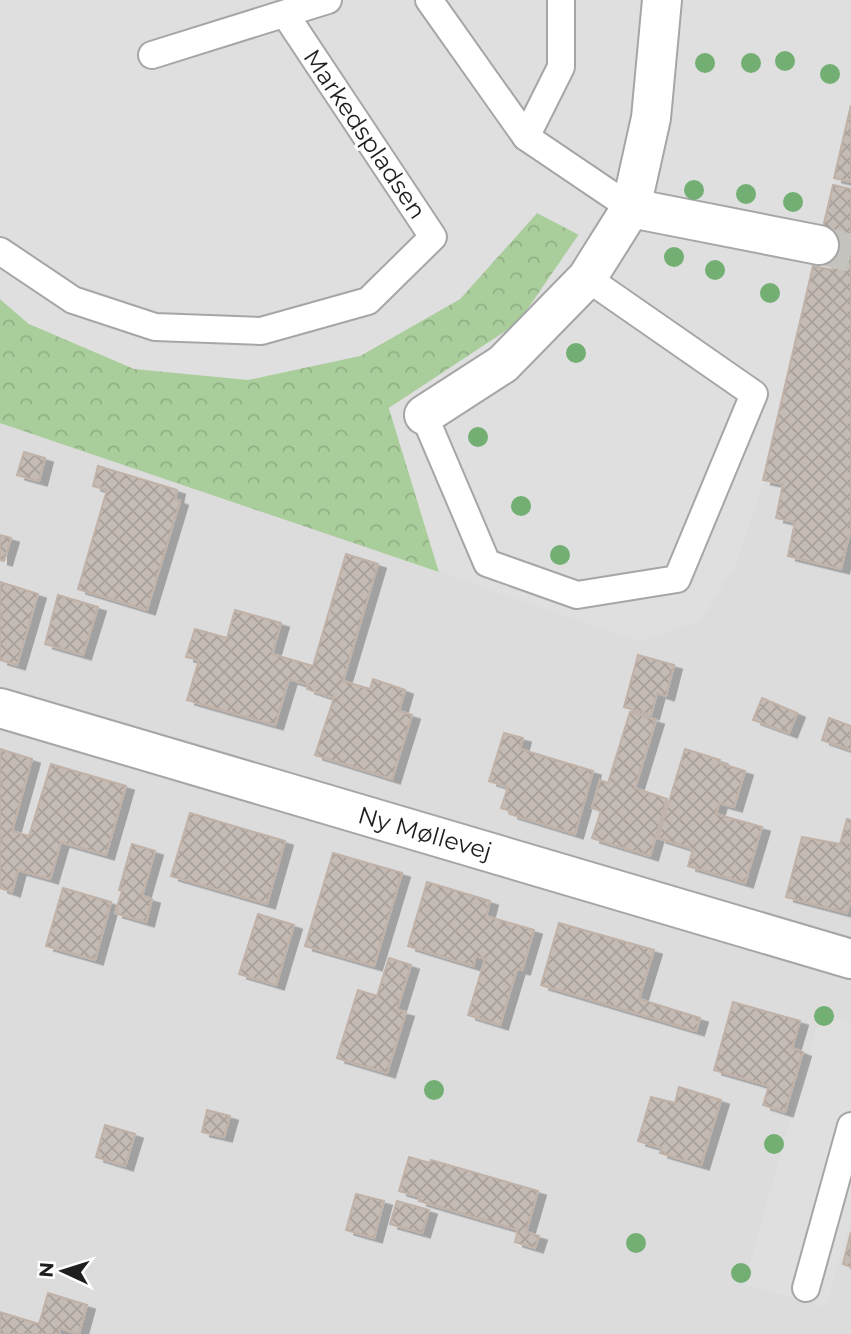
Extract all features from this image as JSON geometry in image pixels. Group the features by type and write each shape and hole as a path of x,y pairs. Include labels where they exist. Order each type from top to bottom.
{"street":[{"path":"424,415 503,364 587,278 631,208 651,118 662,0"},
{"path":"631,208 819,245"},
{"name":"Ny Møllevej","path":"0,708 851,959"}],"lane":[{"path":"152,55 328,0"},
{"path":"429,0 526,137 631,208"},
{"path":"526,137 561,66 561,0"},
{"name":"Markedspladsen","path":"0,251 74,300 155,327 261,331 368,300 433,237 285,14"},
{"path":"424,415 487,563 577,595 677,579 754,394 587,278"},
{"path":"806,1288 851,1126"}],"shaded area":[{"path":"0,0 851,0 851,1334 0,1334"},
{"path":"0,0 851,0 851,108 765,478 736,564 701,620 641,642 439,572 389,408 518,323 579,235 537,213 460,299 360,356 248,380 134,369 29,324 0,299"},
{"path":"820,1014 851,1022 851,1217 826,1307 744,1284"}],"green space":[{"path":"537,213 579,234 518,323 389,408 439,572 0,423 0,299 29,324 360,356 460,299"}],"building":[{"path":"851,105 851,182 834,178"},
{"path":"833,185 851,189 851,536 849,535 841,569 788,556 795,522 776,518 783,484 763,480 813,266 833,270 837,253 818,249"},
{"path":"24,452 45,458 39,481 17,475"},
{"path":"98,466 177,490 175,499 180,501 147,610 78,589 107,490 93,486"},
{"path":"0,535 11,538 4,561 0,560"},
{"path":"346,554 378,564 343,681 370,689 373,679 405,690 399,711 412,715 392,779 315,755 334,698 307,689 309,685 289,679 275,725 187,700 199,660 186,657 195,629 227,638 235,610 281,623 272,654 313,666"},
{"path":"0,582 38,594 17,665 0,660"},
{"path":"58,595 98,607 83,655 45,644"},
{"path":"638,655 674,665 666,696 657,693 651,715 624,707"},
{"path":"762,698 797,713 789,733 753,720"},
{"path":"630,712 656,720 635,788 667,799 650,856 592,838 601,811 592,808 600,780 608,783"},
{"path":"829,718 851,726 851,750 822,740"},
{"path":"504,733 523,738 520,749 593,771 575,834 510,814 511,811 501,808 508,787 489,781"},
{"path":"0,749 32,759 12,831 29,836 51,764 126,786 106,855 61,842 50,879 18,870 12,892 0,888"},
{"path":"685,749 745,771 734,807 719,803 716,814 762,827 745,883 688,866 693,849 658,838"},
{"path":"190,813 285,841 267,904 171,876"},
{"path":"847,819 851,820 851,898 847,913 786,897 802,837 840,844"},
{"path":"132,844 155,851 142,896 152,899 146,922 115,913"},
{"path":"333,853 402,873 374,966 305,946"},
{"path":"427,882 490,901 486,916 534,930 522,970 517,969 500,1025 468,1015 485,959 476,956 473,966 408,946"},
{"path":"63,888 111,902 95,960 46,946"},
{"path":"258,914 294,925 276,985 239,974"},
{"path":"559,923 654,950 639,999 700,1018 696,1031 541,985"},
{"path":"389,958 411,965 397,1010 406,1012 387,1073 337,1058 358,990 377,996"},
{"path":"733,1002 800,1021 792,1048 803,1052 785,1112 763,1105 769,1086 714,1070"},
{"path":"679,1087 721,1100 701,1165 660,1153 662,1148 638,1141 651,1097 675,1103"},
{"path":"207,1110 230,1116 224,1137 202,1132"},
{"path":"105,1125 135,1134 125,1166 96,1157"},
{"path":"409,1157 430,1163 431,1160 538,1191 526,1232 539,1236 535,1248 515,1242 518,1230 419,1201 420,1197 399,1191"},
{"path":"356,1194 384,1201 374,1238 346,1230"},
{"path":"397,1201 429,1210 422,1233 390,1224"},
{"path":"851,1232 851,1267 843,1264"},
{"path":"48,1293 87,1305 79,1334 60,1328 59,1334 0,1334 0,1312 39,1324"}],"tunnel":[{"path":"819,245 851,253"}]}
